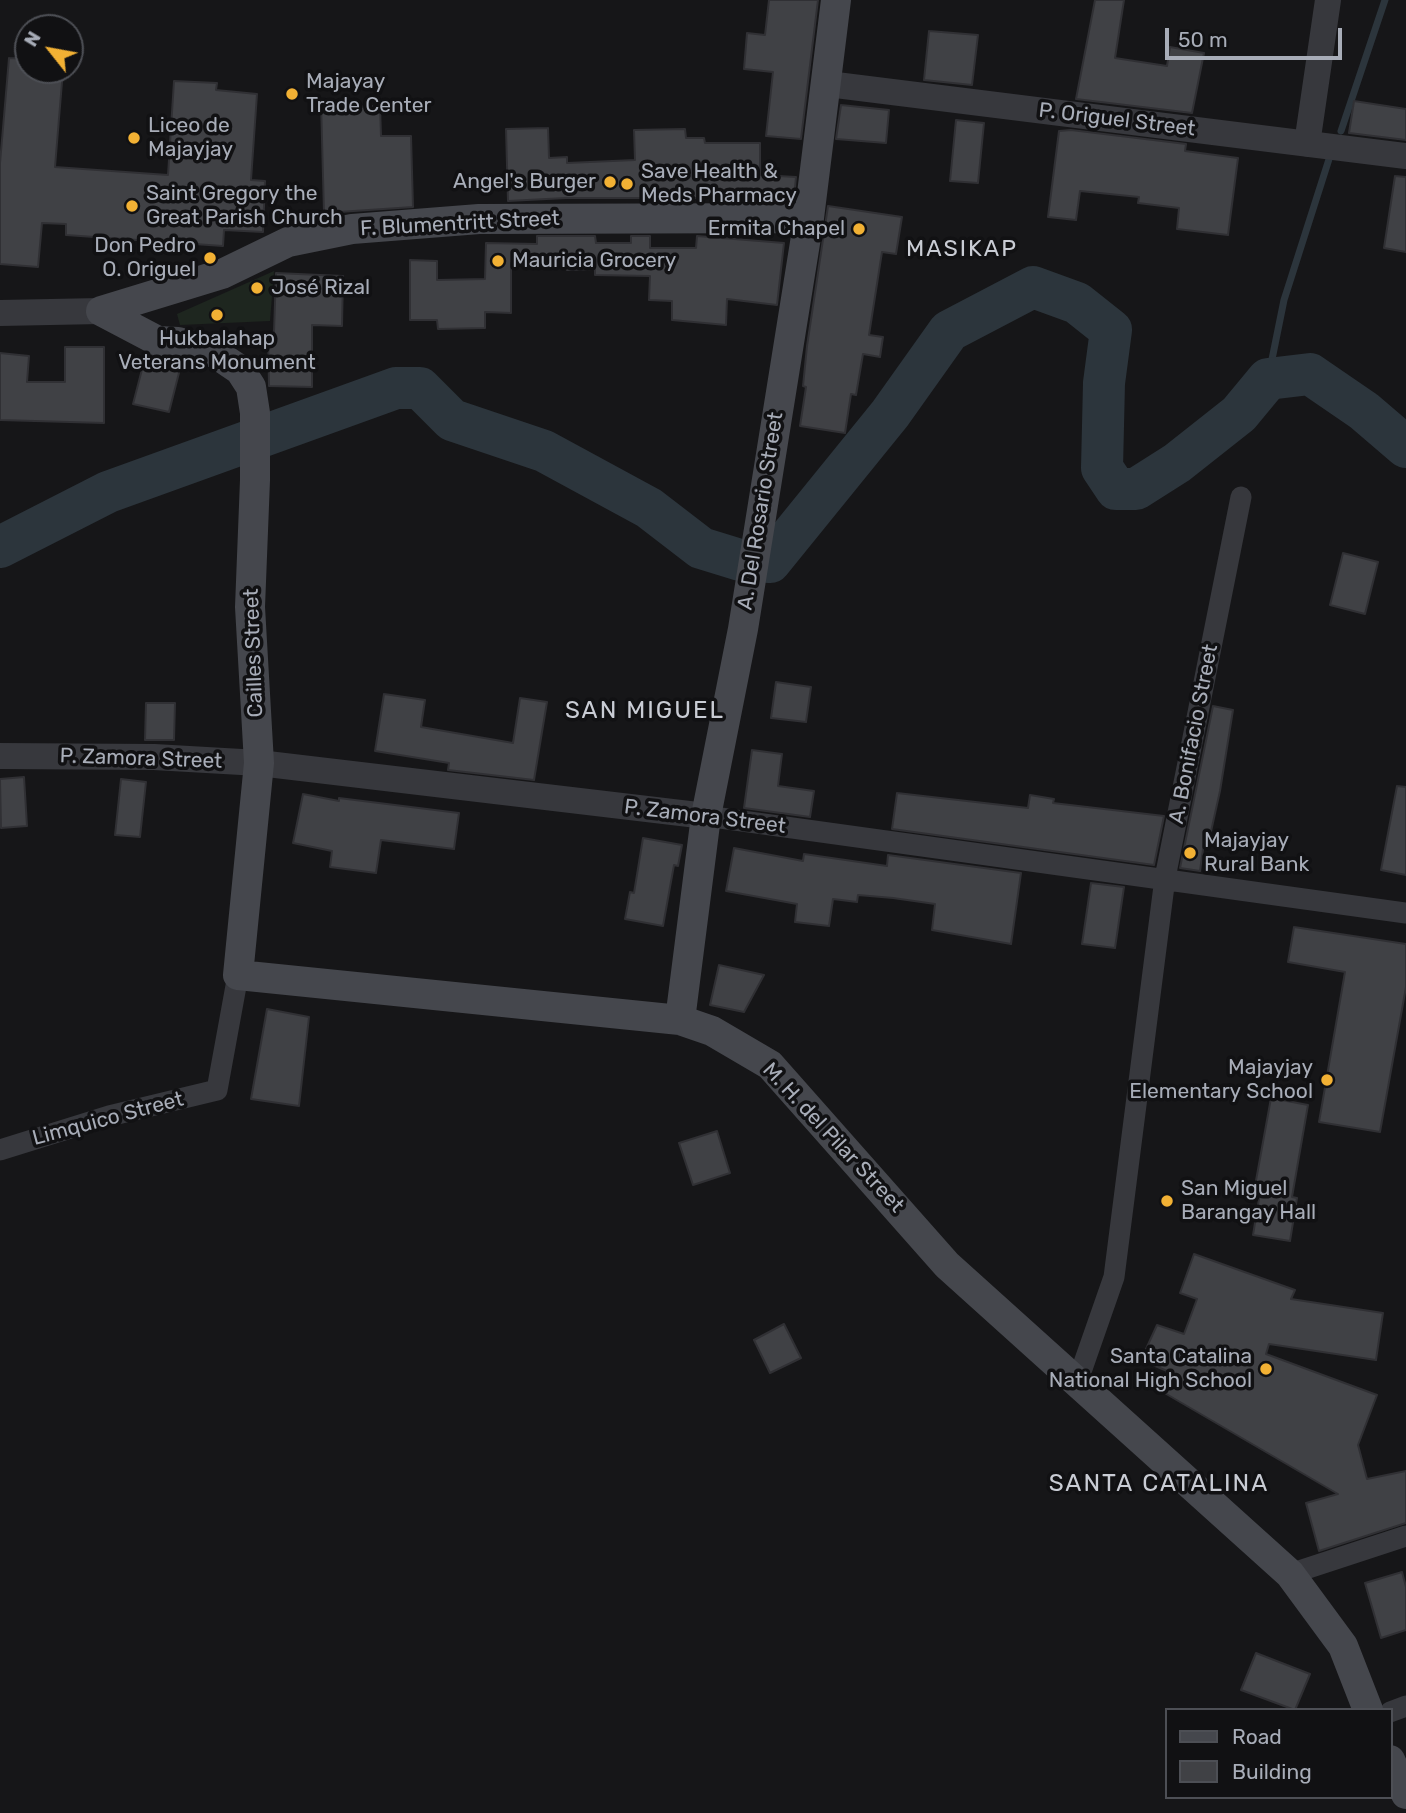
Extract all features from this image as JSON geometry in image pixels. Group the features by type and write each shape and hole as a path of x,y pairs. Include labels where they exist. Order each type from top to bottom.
{"main road":[{"name":"A. Del Rosario Street","path":"680,1020 706,816 743,629 808,218 828,84 836,0"},
{"name":"F. Blumentritt Street","path":"101,311 222,274 288,242 352,229 479,219 808,218"},
{"name":"Cailles Street","path":"101,311 158,341 178,342 212,351 240,370 251,387 255,413 255,480 250,607 259,763 238,975"},
{"name":"M. H. del Pilar Street","path":"238,975 680,1020 712,1031 770,1065 947,1265 1290,1574 1343,1646 1367,1708"},
{"path":"1392,1764 1406,1794"}],"street":[{"path":"1307,144 1328,0"},
{"name":"P. Origuel Street","path":"828,84 1406,156"},
{"name":"F. Blumentritt Street","path":"0,313 101,311"},
{"name":"A. Bonifacio Street","path":"1077,1383 1114,1277 1165,878 1241,497"},
{"name":"P. Zamora Street","path":"0,756 154,757 259,763 706,816 1406,913"},
{"name":"Cailles Street","path":"217,1090 238,975"},
{"name":"Limquico Street","path":"0,1150 108,1116 217,1090"},
{"path":"1290,1574 1406,1536"}],"shaded area":[{"path":"274,271 270,321 180,325 177,314"}],"building":[{"path":"769,0 818,0 801,139 766,136 773,72 744,69 747,33 765,35"},
{"path":"1095,0 1124,0 1115,58 1167,66 1170,47 1204,53 1192,113 1076,99"},
{"path":"929,31 978,35 972,85 924,80"},
{"path":"9,58 14,58 14,84 62,84 55,167 168,175 174,81 217,83 216,90 257,94 251,180 265,181 263,232 224,230 223,246 66,235 66,224 42,223 38,267 0,264 0,163"},
{"path":"349,101 349,107 380,106 381,136 411,136 413,207 324,213 321,102"},
{"path":"1354,101 1406,109 1406,140 1349,133"},
{"path":"841,105 889,110 886,143 836,139"},
{"path":"956,120 984,123 978,183 950,181"},
{"path":"548,128 549,158 567,157 567,163 635,160 634,130 685,129 686,138 704,138 705,143 760,143 760,175 796,177 794,198 566,198 508,201 506,129"},
{"path":"1071,130 1186,144 1185,151 1238,158 1228,235 1177,229 1179,208 1138,203 1139,197 1080,191 1076,220 1048,217 1059,131"},
{"path":"1395,176 1406,177 1406,252 1384,248"},
{"path":"828,206 902,217 896,254 882,252 869,335 883,337 880,357 863,354 856,395 851,394 845,433 800,426 806,387 803,386 807,346"},
{"path":"537,236 595,236 596,243 631,243 631,236 650,236 650,248 696,248 697,236 784,243 777,305 727,299 726,325 672,320 672,301 649,300 650,276 595,275 595,269 567,270 567,262 511,263 511,313 485,312 485,328 438,329 437,320 410,320 410,260 437,261 437,280 485,279 486,243 537,244"},
{"path":"276,273 343,276 342,326 312,325 312,387 269,386 268,332 274,332"},
{"path":"65,347 104,347 104,423 0,420 0,353 29,356 27,382 65,382"},
{"path":"146,354 182,361 169,412 133,404"},
{"path":"1343,553 1378,562 1365,614 1330,605"},
{"path":"776,682 811,687 806,722 771,718"},
{"path":"384,694 425,700 421,727 513,743 520,698 547,702 534,780 448,770 449,763 375,751"},
{"path":"146,703 175,703 174,740 145,740"},
{"path":"1213,706 1233,710 1220,791 1210,836 1205,835 1200,871 1180,868"},
{"path":"752,750 782,754 778,786 814,791 810,817 744,808"},
{"path":"24,777 27,826 1,828 0,779"},
{"path":"121,779 146,782 140,837 115,835"},
{"path":"1397,786 1406,787 1406,875 1381,870"},
{"path":"897,793 1028,808 1030,795 1054,799 1053,803 1164,816 1154,865 892,829"},
{"path":"303,794 339,801 339,798 459,813 454,849 381,840 376,873 330,867 332,851 293,843"},
{"path":"643,838 682,845 678,866 674,865 663,926 625,919 630,892 634,893"},
{"path":"734,848 803,861 804,854 887,866 888,855 1021,873 1011,944 932,930 935,904 893,898 858,895 857,902 833,899 829,926 795,922 797,904 726,891"},
{"path":"1091,883 1124,887 1115,948 1082,944"},
{"path":"1294,927 1406,944 1406,987 1380,1132 1319,1122 1345,972 1288,962"},
{"path":"719,965 764,975 744,1012 710,1005"},
{"path":"267,1009 309,1017 299,1106 251,1099"},
{"path":"1271,1098 1308,1105 1292,1197 1297,1198 1290,1241 1253,1235 1261,1187 1255,1186"},
{"path":"717,1131 730,1173 693,1185 679,1143"},
{"path":"1194,1254 1295,1290 1291,1299 1383,1313 1376,1360 1269,1344 1266,1354 1377,1395 1358,1445 1367,1479 1406,1471 1406,1523 1319,1551 1306,1503 1338,1494 1156,1388 1167,1371 1141,1360 1157,1325 1184,1334 1197,1299 1180,1293"},
{"path":"784,1324 801,1358 770,1373 754,1340"},
{"path":"1402,1572 1406,1587 1406,1630 1381,1638 1365,1583"},
{"path":"1256,1653 1310,1674 1296,1708 1241,1690"}],"waterway":[{"path":"1341,131 1385,0"},
{"path":"1268,379 1284,300 1330,156"},
{"path":"0,547 108,492 396,388 420,388 452,420 544,451 649,508 701,548 740,560 770,562 890,414 949,331 1033,287 1077,303 1111,330 1104,383 1102,468 1116,489 1136,489 1177,463 1239,414 1268,379 1310,374 1364,411 1406,447"}],"place":[{"name":"Majayay Trade Center","path":"292,94"},
{"name":"Liceo de Majayjay","path":"134,138"},
{"name":"Angel's Burger","path":"610,182"},
{"name":"Save Health & Meds Pharmacy","path":"627,184"},
{"name":"Saint Gregory the Great Parish Church","path":"132,206"},
{"name":"Ermita Chapel","path":"859,229"},
{"name":"Don Pedro O. Origuel","path":"210,258"},
{"name":"Mauricia Grocery","path":"498,261"},
{"name":"José Rizal","path":"257,288"},
{"name":"Hukbalahap Veterans Monument","path":"217,315"},
{"name":"Majayjay Rural Bank","path":"1190,853"},
{"name":"Majayjay Elementary School","path":"1327,1080"},
{"name":"San Miguel Barangay Hall","path":"1167,1201"},
{"name":"Santa Catalina National High School","path":"1266,1369"}],"district":[{"name":"MASIKAP","path":"962,249"},
{"name":"SAN MIGUEL","path":"645,711"},
{"name":"SANTA CATALINA","path":"1159,1484"}]}
